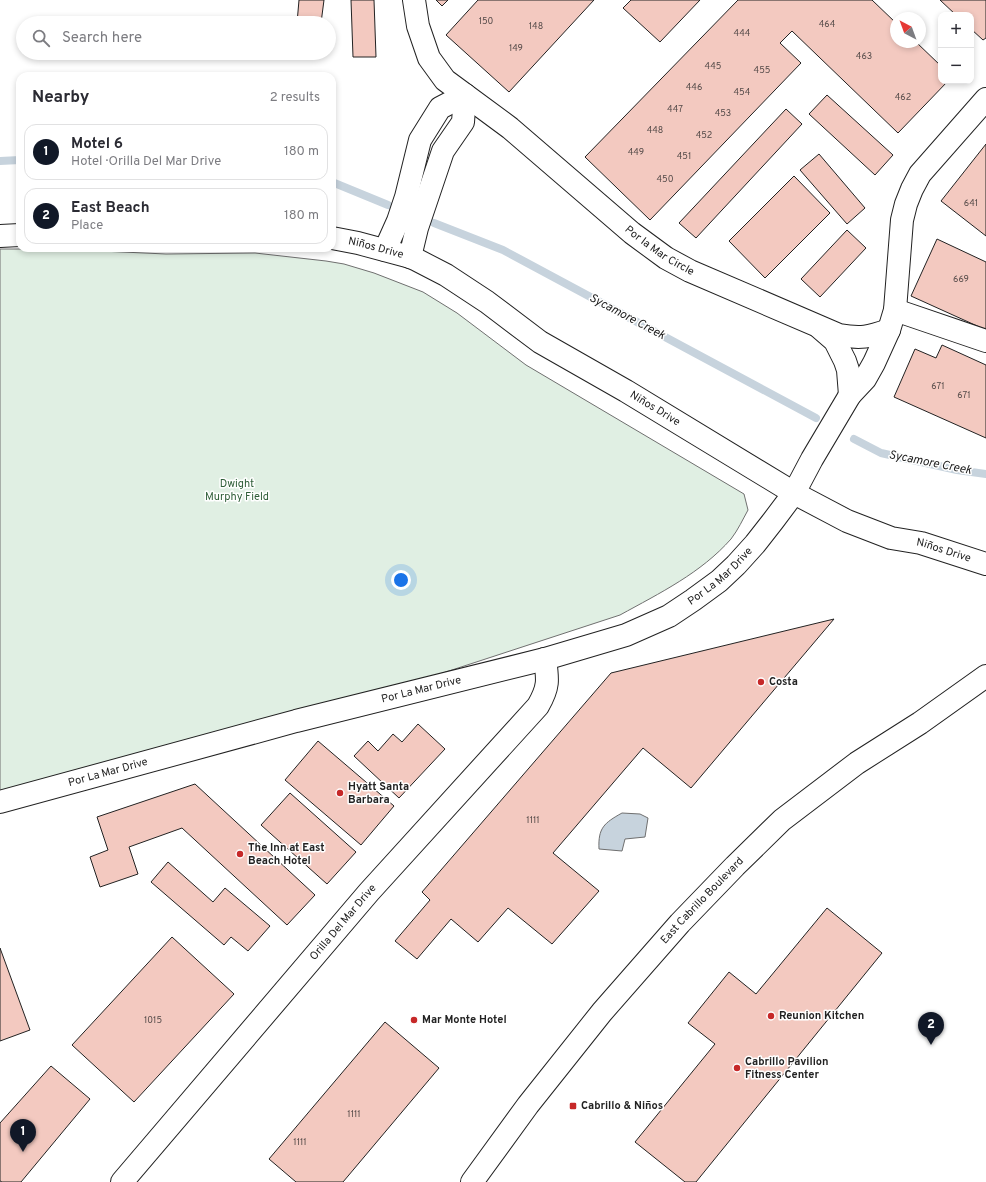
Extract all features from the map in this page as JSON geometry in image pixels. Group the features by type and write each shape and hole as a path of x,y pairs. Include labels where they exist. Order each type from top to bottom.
{"street":[{"name":"Por la Mar Circle","path":"414,0 418,26 429,58 446,80 510,128 632,233 666,258 690,271 839,335 854,338 871,336 892,320"},
{"path":"385,250 398,221 406,197 420,140 440,108 466,95"},
{"path":"410,257 417,228 443,151 463,122 466,95"},
{"path":"794,493 849,397 865,379 874,364 892,320 902,220 912,188 920,174 986,99"},
{"path":"0,236 16,235"},
{"name":"Niños Drive","path":"336,239 410,257 446,274 487,302 540,342 633,395 794,493 847,521 891,538 921,543 986,564"},
{"path":"892,320 986,341"},
{"path":"818,326 835,341 845,361 848,370 849,397"},
{"name":"Por La Mar Drive","path":"0,802 296,720 545,659 626,636 669,616 719,581 755,544 794,493"},
{"name":"Orilla Del Mar Drive","path":"122,1182 369,892 538,706 546,693 548,678 545,659"},
{"name":"East Cabrillo Boulevard","path":"472,1182 528,1105 602,1012 680,923 740,861 782,820 857,763 920,723 986,676"}],"green space":[{"name":"Dwight Murphy Field","path":"0,249 16,249 16,252 122,252 166,254 255,253 344,264 374,273 423,292 457,313 526,365 744,494 748,510 731,539 719,551 707,562 679,582 620,615 296,721 0,802"}],"shaded area":[{"path":"622,813 640,814 648,818 645,837 625,839 622,851 599,849 600,836 603,827"}],"building":[{"path":"299,0 324,0 322,16 298,16"},
{"path":"351,0 374,0 376,57 353,57"},
{"path":"436,0 448,0 442,6"},
{"path":"478,0 594,0 509,92 446,35"},
{"path":"631,0 700,0 660,42 623,8"},
{"path":"738,0 872,0 890,17 890,48 922,48 938,63 938,84 945,84 898,133 792,31 780,43 801,63 650,220 585,157"},
{"path":"940,0 986,0 986,38 983,40 974,32 974,12 953,12"},
{"path":"827,95 893,155 875,175 809,114"},
{"path":"786,109 802,124 696,238 679,223"},
{"path":"986,144 986,236 941,201"},
{"path":"819,154 865,208 847,224 800,170"},
{"path":"794,176 830,213 765,278 729,241"},
{"path":"847,230 866,248 820,297 801,279"},
{"path":"937,239 986,262 986,330 911,296"},
{"path":"942,345 986,365 986,438 894,397 915,349 936,358"},
{"path":"834,619 691,788 643,748 553,853 599,891 552,944 508,908 478,942 451,919 417,959 395,941 430,900 422,892 611,673"},
{"path":"418,724 445,749 399,798 354,756 368,741 378,751 393,734 402,742"},
{"name":"Hyatt Santa Barbara","path":"318,741 394,806 361,845 285,780"},
{"name":"The Inn at East Beach Hotel","path":"195,784 315,895 287,925 182,828 129,847 138,874 100,887 90,857 108,850 97,817"},
{"path":"290,793 356,852 327,884 261,825"},
{"path":"168,862 213,902 225,888 270,926 248,951 231,937 224,945 151,882"},
{"path":"827,908 882,953 696,1182 685,1182 635,1142 715,1044 688,1023 729,972 756,994"},
{"path":"172,937 234,994 134,1102 72,1045"},
{"path":"0,948 30,1030 0,1041"},
{"path":"385,1022 439,1068 343,1182 296,1182 269,1159"},
{"path":"51,1066 90,1099 21,1182 2,1182 0,1181 0,1123"}],"waterway":[{"name":"Sycamore Creek","path":"0,161 16,160"},
{"name":"Sycamore Creek","path":"336,184 388,205"},
{"name":"Sycamore Creek","path":"434,223 503,250 816,418"},
{"name":"Sycamore Creek","path":"854,439 881,453 957,470 986,474"}],"place":[{"name":"Costa","path":"761,682"},
{"name":"Hyatt Santa Barbara","path":"340,793"},
{"name":"The Inn at East Beach Hotel","path":"240,854"},
{"name":"Reunion Kitchen","path":"771,1016"},
{"name":"Mar Monte Hotel","path":"414,1020"},
{"name":"East Beach","path":"931,1045"},
{"name":"Cabrillo Pavilion Fitness Center","path":"737,1068"},
{"name":"Cabrillo & Niños","path":"573,1106"},
{"name":"Motel 6","path":"23,1152"}]}
